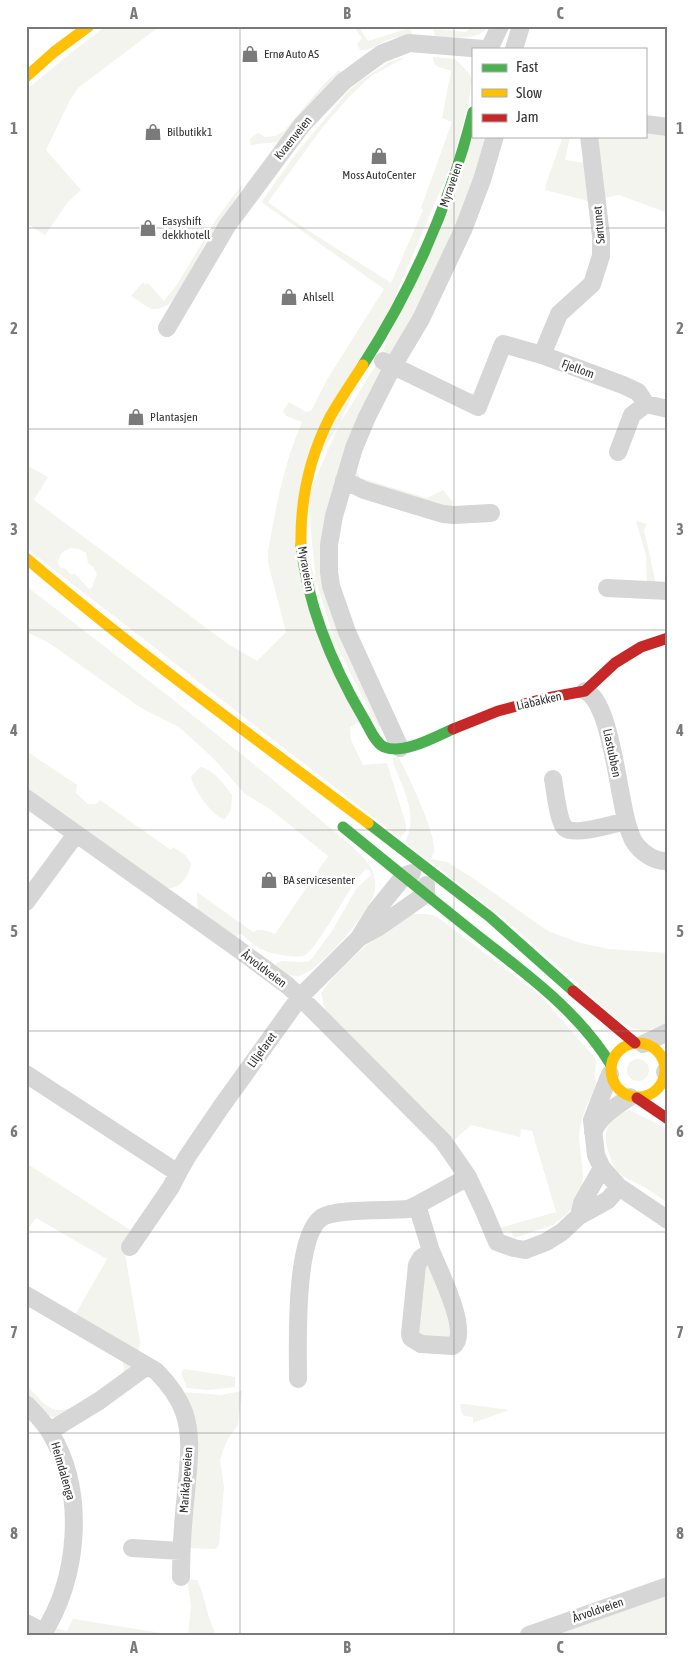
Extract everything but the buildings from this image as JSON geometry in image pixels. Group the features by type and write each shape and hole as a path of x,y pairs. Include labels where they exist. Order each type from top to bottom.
{"main road":[{"path":"26,77 54,52 89,26"},
{"name":"Myraveien","path":"400,748 393,749 382,746 375,737 340,673 323,636 304,574 300,544 301,517 304,493 317,448 330,418 401,302 433,236 455,176 472,116"},
{"path":"26,558 68,595 166,672 426,867 509,933 603,1019 639,1043 652,1047 658,1052 666,1075 661,1085 651,1095 634,1097"},
{"path":"585,691 615,663 641,647 668,638"},
{"path":"125,654 196,709"},
{"name":"Liabakken","path":"400,748 409,747 498,710 585,691"},
{"path":"330,817 577,1018 603,1050 613,1082 618,1090 634,1097 668,1119"},
{"path":"610,1070 614,1057 619,1050 626,1045 639,1043"}],"street":[{"path":"490,48 500,26"},
{"path":"514,48 521,26"},
{"name":"Kvaenveien","path":"167,328 227,226 302,125 344,81 381,54 409,43 472,48"},
{"path":"646,124 668,127"},
{"name":"Myraveien","path":"400,748 347,632 331,586 329,572 330,545 334,516 354,448 367,417 393,366 421,319 463,230 482,180 494,138"},
{"name":"Sørtunet","path":"542,356 559,314 592,284 601,256 602,236 589,138"},
{"name":"Fjellom","path":"393,366 478,408 503,344 542,356 638,392 646,404 668,410"},
{"path":"371,353 393,366"},
{"path":"618,452 632,416 646,404"},
{"path":"344,480 364,490 443,514 491,513"},
{"path":"608,588 668,591"},
{"name":"Liastubben","path":"585,691 590,693 598,705 609,732 626,821 634,840 643,852 661,861 668,861"},
{"path":"553,779 564,827 580,830 626,821"},
{"name":"Årvoldveien","path":"26,798 234,946 287,985 300,997 443,1141 468,1177 497,1242 525,1250 546,1242 562,1232 579,1216 608,1200 619,1187"},
{"path":"26,902 76,834"},
{"path":"426,867 426,894"},
{"name":"Liljefaret","path":"130,1247 171,1187 187,1157 221,1107 300,997 359,938 376,912 404,876 426,867"},
{"name":"Liljefaret","path":"359,938 377,928 426,894"},
{"path":"639,1043 668,1032"},
{"path":"610,1070 592,1120 596,1155 602,1168 619,1187 668,1220"},
{"path":"26,1074 178,1173"},
{"path":"593,1132 598,1122 610,1110 634,1097"},
{"name":"Årvoldveien","path":"579,1216 582,1203 602,1168"},
{"path":"298,1379 298,1330 303,1256 307,1240 320,1218 329,1214 408,1209 468,1177"},
{"path":"418,1205 431,1251 452,1302 457,1320 459,1338 453,1346 421,1344 411,1338 410,1334 417,1265 421,1258 431,1251"},
{"name":"Marikåpeveien","path":"26,1294 156,1371 173,1389 184,1412 189,1434 180,1577"},
{"path":"50,1432 100,1401 143,1369 144,1365"},
{"name":"Heimdalenga","path":"26,1404 50,1432 58,1448 73,1502 74,1531 71,1557 60,1600 43,1634 26,1623"},
{"path":"132,1548 181,1551"},
{"name":"Årvoldveien","path":"529,1635 668,1586"}],"shaded area":[{"path":"106,26 160,26 78,88 70,100 46,150 81,190 68,202 45,235 26,223 26,90"},
{"path":"353,26 358,26 368,41 407,29 411,30 412,36 393,38 371,48 360,50 357,44 362,38"},
{"path":"472,26 489,26 478,34 464,37 435,36 433,29 466,32"},
{"path":"406,57 371,76 349,97 322,128 268,202 298,224 391,283 423,210 421,208 452,122 442,118 451,72 436,65 433,57 455,59 469,73 472,80 468,105 452,163 297,521 360,722 350,727 351,740 363,765 387,763 406,824 406,831 400,838 26,548 26,522 28,515 26,513 26,465 48,477 34,500 228,644 257,661 286,632 268,563 268,551 285,469 302,422 286,416 283,411 289,402 306,412 311,411 328,378 384,289 262,201 298,151 349,90 391,61","holes":["71,548 79,549 86,553 88,563 97,574 92,588 89,589 75,574 70,574 66,569 61,568 58,563 65,550"]},
{"path":"339,70 341,72 279,142 251,146 250,139 258,133 265,137 275,136 284,131 323,85"},
{"path":"646,127 668,130 668,213 619,195 604,198 595,138 646,138"},
{"path":"472,138 490,138 437,279 391,356 383,350"},
{"path":"562,138 570,138 565,160 585,163 592,202 545,190"},
{"path":"241,186 243,187 206,242 178,294 168,305 158,309 151,309 131,296 143,282 145,285 148,283 164,301 178,283 217,218"},
{"path":"376,365 382,372 326,556 385,724 378,728 318,608 308,498 320,455"},
{"path":"355,467 360,478 427,498 443,490 453,502 450,511 360,482 353,472"},
{"path":"636,521 647,524 644,530 656,584 647,584 646,555"},
{"path":"26,586 243,755 365,859 375,877 375,890 372,899 355,925 331,953 318,964 298,976 289,975 275,966 282,961 310,961 332,931 356,889 371,875 370,871 366,869 359,877 317,942 303,956 265,951 240,933 235,938 198,910 197,892 253,932 261,930 275,934 328,856 270,809 245,794 213,758 179,727 141,708 49,643 26,633"},
{"path":"26,751 77,785 76,793 88,804 96,804 100,800 171,850 173,847 185,855 191,863 185,879 178,886 163,887 26,791"},
{"path":"393,758 399,758 415,790 431,831 434,851 431,859 447,862 548,931 577,942 608,949 668,953 668,1023 653,1029 641,1030 630,1027 616,1018 502,917 405,842 409,832 410,812 405,792 393,763"},
{"path":"200,767 214,774 232,795 231,810 225,819 215,814 209,808 195,788 191,777"},
{"path":"414,914 436,916 540,995 596,1059 595,1077 597,1084 586,1106 580,1127 582,1187 576,1203 567,1214 553,1225 514,1238 511,1231 502,1231 499,1228 556,1212 532,1131 521,1129 520,1137 471,1125 453,1141 430,1115 326,1014 321,993 339,971 376,937"},
{"path":"638,1059 646,1062 649,1070 646,1078 638,1081 630,1078 627,1070 630,1062"},
{"path":"630,1110 668,1129 668,1203 621,1174 616,1170 612,1162 606,1143 608,1125 616,1116"},
{"path":"26,1163 135,1233 125,1254 140,1341 139,1352 75,1315 107,1259 36,1218 26,1231"},
{"path":"425,1263 432,1263 453,1332 445,1341 416,1337"},
{"path":"123,1361 127,1361 131,1366 130,1374 63,1417 47,1415 26,1398 26,1386 51,1408 63,1410 71,1408 122,1376 124,1369"},
{"path":"185,1369 235,1377 235,1387 208,1390 187,1388 181,1372"},
{"path":"242,1391 238,1425 227,1440 220,1460 224,1487 219,1544 216,1549 187,1548 181,1392 221,1395"},
{"path":"460,1404 509,1410 473,1423 473,1417 464,1416"},
{"path":"187,1579 197,1580 215,1632 214,1635 188,1635 191,1606"},
{"path":"668,1595 668,1635 550,1635"},
{"path":"73,1619 174,1635 48,1635 55,1628 67,1631"}],"traffic: fast":[{"path":"363,365 414,274 442,211 472,116"},
{"path":"301,545 309,591 323,635 352,699 378,742 384,747 400,749 419,744 453,729"},
{"path":"368,823 490,917 573,991"},
{"path":"343,827 548,992 582,1026 611,1065"}],"traffic: slow":[{"path":"26,77 54,52 89,26"},
{"path":"301,545 304,495 317,447 330,417 363,365"},
{"path":"26,558 152,660 368,823"},
{"path":"633,1043 643,1043 653,1047 661,1055 665,1070 661,1085 653,1093 643,1097 633,1097 623,1093 615,1085 611,1075 611,1065 615,1055 623,1047 633,1043"}],"traffic: jam":[{"path":"453,729 498,711 547,698 585,691 615,663 641,647 668,638"},
{"path":"573,991 635,1043"},
{"path":"637,1098 668,1119"}],"place":[{"name":"Ernø Auto AS","path":"250,54"},
{"name":"Bilbutikk1","path":"153,132"},
{"name":"Moss AutoCenter","path":"379,156"},
{"name":"Easyshift dekkhotell","path":"148,228"},
{"name":"Ahlsell","path":"289,297"},
{"name":"Plantasjen","path":"136,417"},
{"name":"BA servicesenter","path":"269,880"}]}
